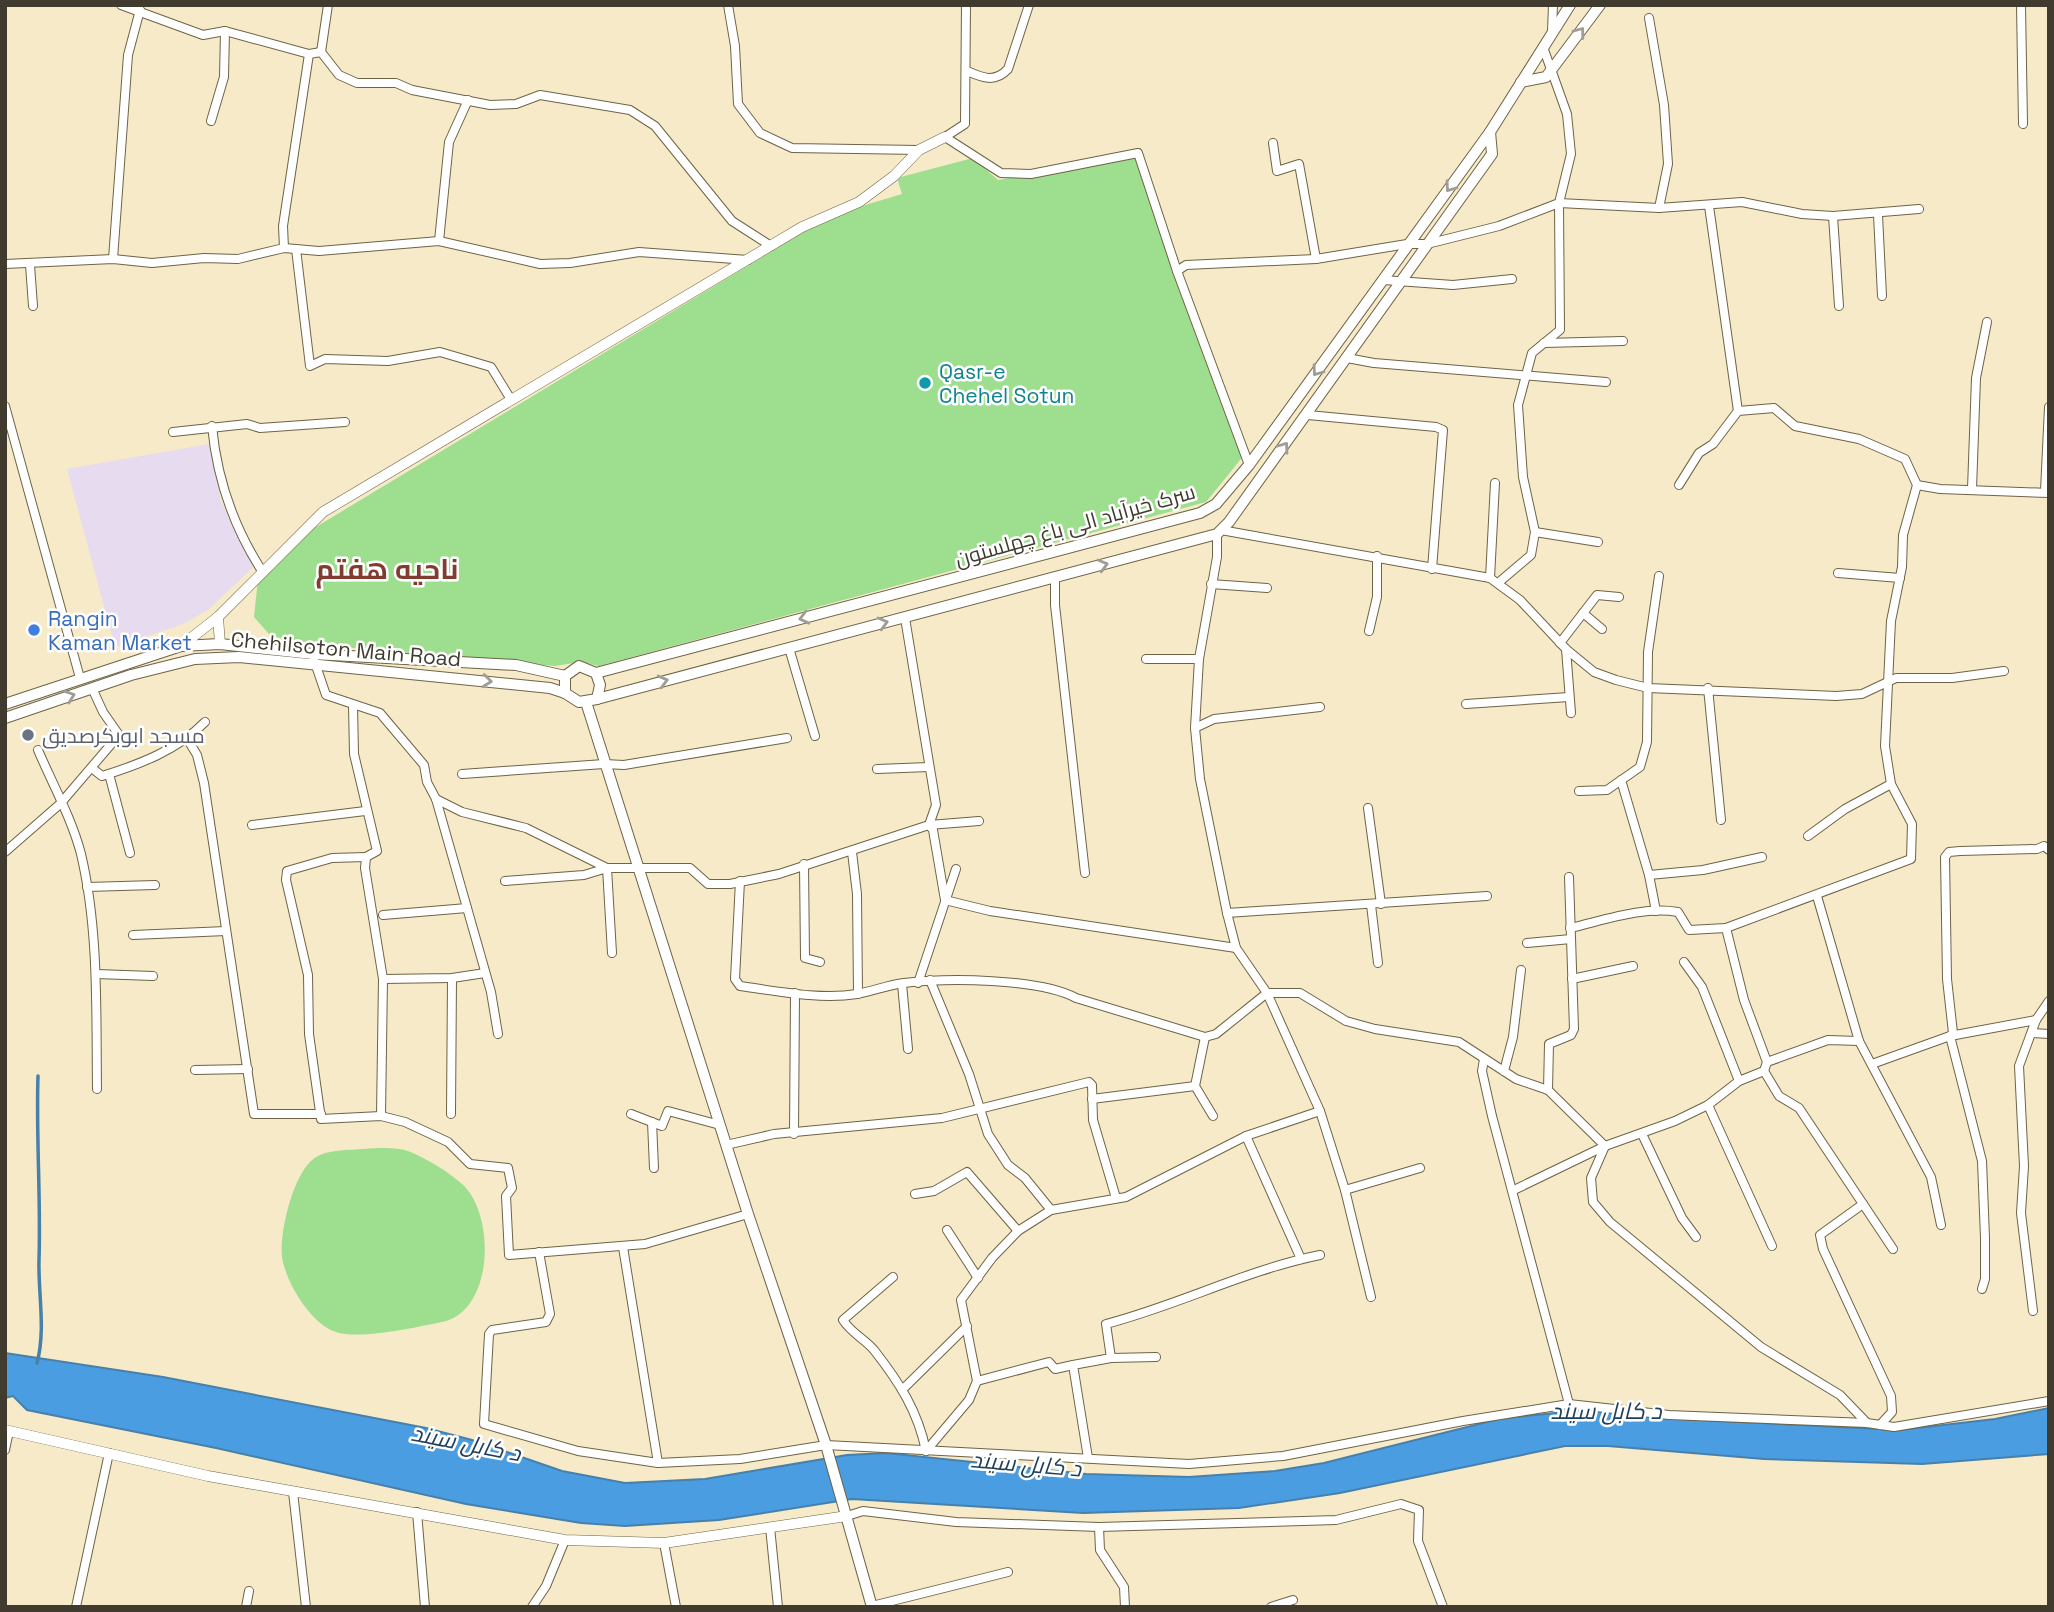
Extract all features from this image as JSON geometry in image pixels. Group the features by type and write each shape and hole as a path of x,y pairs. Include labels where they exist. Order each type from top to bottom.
{"main road":[{"name":"سرک خیرآباد الی باغ چهلستون","path":"596,673 1200,513 1216,504 1249,465 1490,132 1570,5"},
{"path":"1521,82 1546,77 1600,5"},
{"path":"873,1606 827,1449 748,1214 604,764 592,700 600,685 596,673 579,666 565,676 565,693 573,701 592,700 1219,532 1308,415 1492,154 1490,132"},
{"name":"Chehilsoton Main Road","path":"5,704 181,646 220,644 550,688 565,693"},
{"name":"Chehilsoton Main Road","path":"5,718 92,688 195,659 314,658 516,665 565,676"}],"street":[{"path":"121,5 203,35 225,32 309,54 321,52"},
{"path":"328,5 321,52 339,75 357,82 396,83 412,90 490,105 516,104 540,95 630,110 655,126 732,221 771,246"},
{"path":"729,5 735,46 738,104 760,133 792,148 919,150"},
{"path":"181,646 218,617 323,512 510,398 802,227 859,202 894,176 919,150 945,138 965,124 965,5"},
{"path":"967,71 989,79 1001,77 1008,69 1029,5"},
{"path":"1552,31 1553,5"},
{"path":"2021,5 2023,124"},
{"path":"113,259 128,55 140,10"},
{"path":"1649,18 1664,105 1668,164 1659,208"},
{"path":"211,121 224,77 225,32"},
{"path":"1494,580 1531,555 1535,532 1523,477 1518,405 1532,353 1560,330 1559,203 1570,154 1567,114 1542,46"},
{"path":"284,248 283,226 309,54"},
{"path":"439,241 449,142 468,100"},
{"path":"945,138 1001,173 1031,174 1138,153 1177,271 1249,465"},
{"path":"1273,143 1277,171 1298,164 1316,259"},
{"path":"1177,271 1186,265 1316,259 1407,244 1427,244 1499,226 1559,203 1659,208 1742,202 1802,214 1833,216 1878,215 1919,209"},
{"path":"1679,485 1699,453 1713,444 1738,411 1709,206"},
{"path":"1878,215 1882,296"},
{"path":"1833,216 1839,306"},
{"path":"5,264 30,265 113,259 152,263 204,258 238,259 284,248 319,251 439,241 540,264 570,263 639,252 749,260"},
{"path":"296,249 310,366 325,359 388,361 440,352 491,367 510,398"},
{"path":"30,265 33,306"},
{"path":"1383,280 1453,285 1512,279"},
{"path":"1972,489 1976,378 1987,322"},
{"path":"1545,342 1623,341"},
{"path":"1347,358 1606,382"},
{"path":"5,406 80,678"},
{"path":"1917,485 2047,492 2049,407"},
{"path":"1570,928 1656,911 1678,912 1689,930 1726,928 1911,859 1912,824 1891,784 1885,746 1891,621 1900,578 1903,535 1917,485 1905,459 1859,439 1795,426 1774,408 1738,411"},
{"path":"1308,415 1436,427 1443,430 1432,569"},
{"path":"173,432 212,426 247,424 260,428 345,422"},
{"path":"212,426 226,502 244,542 262,571"},
{"path":"1494,580 1495,483"},
{"path":"1371,1297 1345,1190 1320,1111 1267,993 1236,948 1200,779 1195,728 1199,659 1219,532 1377,556 1494,580 1520,600 1563,646 1594,672 1648,688 1708,688 1836,696 1862,694 1896,678 1951,678 2004,671"},
{"path":"1535,532 1598,542"},
{"path":"1369,631 1377,597 1377,556"},
{"path":"1838,573 1900,578"},
{"path":"1579,791 1602,793 1640,767 1647,742 1648,652 1658,576"},
{"path":"1055,577 1055,605 1084,873"},
{"path":"1211,584 1267,588"},
{"path":"1572,713 1563,646 1597,595 1619,597"},
{"path":"1583,613 1602,629"},
{"path":"218,617 220,644"},
{"path":"905,618 936,805 929,825"},
{"path":"789,648 815,736"},
{"path":"314,658 326,695 380,713 424,765 485,973 498,1034"},
{"path":"1146,659 1199,659"},
{"path":"5,852 60,804 120,735 103,712 92,688"},
{"path":"1708,688 1720,820"},
{"path":"1466,704 1569,697"},
{"path":"353,705 354,754 365,811 377,851 366,857 332,858 287,871 286,880 308,975 309,1034 322,1119 381,1116 405,1122 448,1142 470,1164 508,1168 512,1188 506,1196 508,1252 512,1256 645,1244 748,1214"},
{"path":"1195,728 1214,719 1320,707"},
{"path":"93,769 102,776 109,774 188,740 205,722"},
{"path":"462,774 604,764 624,765 787,738"},
{"path":"188,740 197,755 204,783 254,1114 321,1114"},
{"path":"38,750 80,851 87,887 96,974 97,1089"},
{"path":"877,769 929,767"},
{"path":"109,774 130,853"},
{"path":"1621,780 1649,875 1656,911"},
{"path":"1808,835 1845,809 1891,784"},
{"path":"436,799 463,812 526,828 607,868"},
{"path":"1368,807 1381,904"},
{"path":"252,825 365,811"},
{"path":"505,881 584,876 607,868 690,868 708,884 740,881 779,874 929,825 979,821"},
{"path":"929,825 933,830 945,900"},
{"path":"1982,1289 1985,1252 1982,1161 1950,1036 1953,1033 1947,979 1945,857 1949,852 1960,851 2044,846 2049,850"},
{"path":"852,852 857,894 858,994"},
{"path":"366,857 365,868 383,979 381,1116"},
{"path":"1649,875 1703,870 1762,857"},
{"path":"804,864 805,958 820,962"},
{"path":"607,868 612,953"},
{"path":"918,983 956,869"},
{"path":"1548,1090 1549,1044 1571,1035 1574,1029 1569,877"},
{"path":"740,881 737,984 795,993 858,994 930,981 969,983 997,980 1060,990 1076,998 1205,1037 1216,1034 1267,993 1300,993 1346,1021 1375,1030 1443,1037 1459,1042 1516,1079 1548,1090 1605,1146"},
{"path":"87,887 155,885"},
{"path":"1227,914 1487,896"},
{"path":"1817,896 1859,1041 1931,1177 1941,1226"},
{"path":"945,900 990,911 1236,948"},
{"path":"1371,905 1378,963"},
{"path":"383,915 467,908"},
{"path":"1726,928 1744,1000 1779,1096 1800,1108 1893,1249"},
{"path":"133,935 226,931"},
{"path":"1527,943 1571,939"},
{"path":"1684,962 1702,987 1740,1081"},
{"path":"1572,979 1633,966"},
{"path":"1504,1071 1513,1037 1521,970"},
{"path":"383,979 452,978 485,973"},
{"path":"96,974 153,976"},
{"path":"451,1114 452,978"},
{"path":"930,981 982,1108 984,1126 996,1148 1051,1210"},
{"path":"902,984 908,1049"},
{"path":"794,1134 795,993"},
{"path":"2033,1311 2028,1288 2021,1213 2024,1166 2019,1066 2036,1020 2049,1001"},
{"path":"1872,1064 1950,1036 2036,1020"},
{"path":"2032,1033 2049,1034"},
{"path":"1205,1037 1195,1086 1213,1116"},
{"path":"1514,1190 1605,1146 1642,1134 1708,1105 1766,1066 1828,1040 1859,1041"},
{"path":"1484,1059 1482,1070 1492,1116 1514,1190 1569,1404"},
{"path":"195,1070 248,1069"},
{"path":"726,1145 774,1134 889,1125 982,1108 1089,1082 1093,1120 1115,1198"},
{"path":"1092,1099 1195,1086"},
{"path":"1708,1105 1772,1247"},
{"path":"631,1114 663,1126 668,1111 720,1125"},
{"path":"926,1451 970,1400 977,1381 967,1326 960,1305 978,1278 1018,1231 1051,1210 1115,1198 1161,1180 1246,1136 1320,1111"},
{"path":"652,1122 654,1168"},
{"path":"1642,1134 1682,1218 1696,1237"},
{"path":"1246,1136 1301,1259"},
{"path":"1605,1146 1591,1178 1593,1202 1610,1222 1762,1347 1840,1395 1867,1423"},
{"path":"1345,1190 1420,1168"},
{"path":"915,1194 934,1191 967,1172 1018,1231"},
{"path":"1863,1204 1820,1235 1823,1249 1891,1396 1892,1412 1880,1425"},
{"path":"947,1230 978,1278"},
{"path":"623,1247 658,1463"},
{"path":"539,1252 550,1314 547,1322 492,1331 489,1334 484,1424 578,1451 658,1463 740,1460 827,1449 926,1451 1189,1464 1283,1456 1462,1420 1569,1404 1668,1415 1867,1423 1894,1427 2049,1401"},
{"path":"1111,1358 1106,1324 1159,1310 1240,1278 1320,1255"},
{"path":"893,1277 859,1303 843,1320 873,1349 904,1388 919,1421 926,1451"},
{"path":"904,1388 967,1326"},
{"path":"977,1381 1049,1362 1055,1369 1111,1358 1156,1357"},
{"path":"1073,1365 1088,1458"},
{"path":"5,1450 7,1431 293,1492 565,1540 664,1543 847,1516 863,1511 956,1522 1099,1527 1336,1520 1401,1504 1419,1510 1418,1541 1444,1607"},
{"path":"76,1607 109,1453"},
{"path":"293,1492 306,1607"},
{"path":"417,1512 425,1607"},
{"path":"770,1527 778,1607"},
{"path":"1099,1527 1100,1550 1124,1587 1125,1607"},
{"path":"532,1607 546,1586 565,1540"},
{"path":"664,1543 676,1607"},
{"path":"873,1606 1008,1572"},
{"path":"246,1607 248,1591"},
{"path":"1272,1607 1293,1600"}],"shaded area":[{"path":"209,444 221,501 253,567 208,610 183,624 115,647 67,469"}],"green space":[{"path":"1136,155 1245,454 1206,502 599,666 581,662 555,666 275,641 254,617 258,579 306,533 832,215 902,194 897,178 973,158 998,180"},
{"path":"385,1148 408,1151 450,1175 462,1184 473,1198 481,1217 484,1260 480,1282 472,1300 459,1314 442,1322 404,1329 373,1334 346,1334 327,1328 301,1301 289,1279 282,1257 283,1233 290,1202 295,1186 309,1163 321,1155 344,1150"}],"water":[{"name":"د کابل سيند","path":"5,1353 163,1377 426,1428 472,1440 562,1471 625,1483 705,1479 847,1455 886,1453 1086,1474 1189,1477 1275,1471 1324,1463 1499,1419 1601,1409 1680,1419 1900,1430 1995,1419 2049,1408 2049,1454 1922,1464 1764,1459 1608,1446 1565,1446 1340,1493 1239,1508 1083,1513 852,1499 719,1520 625,1526 581,1523 466,1504 216,1448 27,1410 13,1396 5,1398"}],"waterway":[{"path":"37,1363 41,1324 38,1076"}],"place":[{"name":"Qasr-e Chehel Sotun","path":"925,383"},
{"name":"Rangin Kaman Market","path":"34,630"},
{"name":"مسجد ابوبکرصدیق","path":"28,735"}],"district":[{"name":"ناحیه هفتم","path":"387,569"}]}
